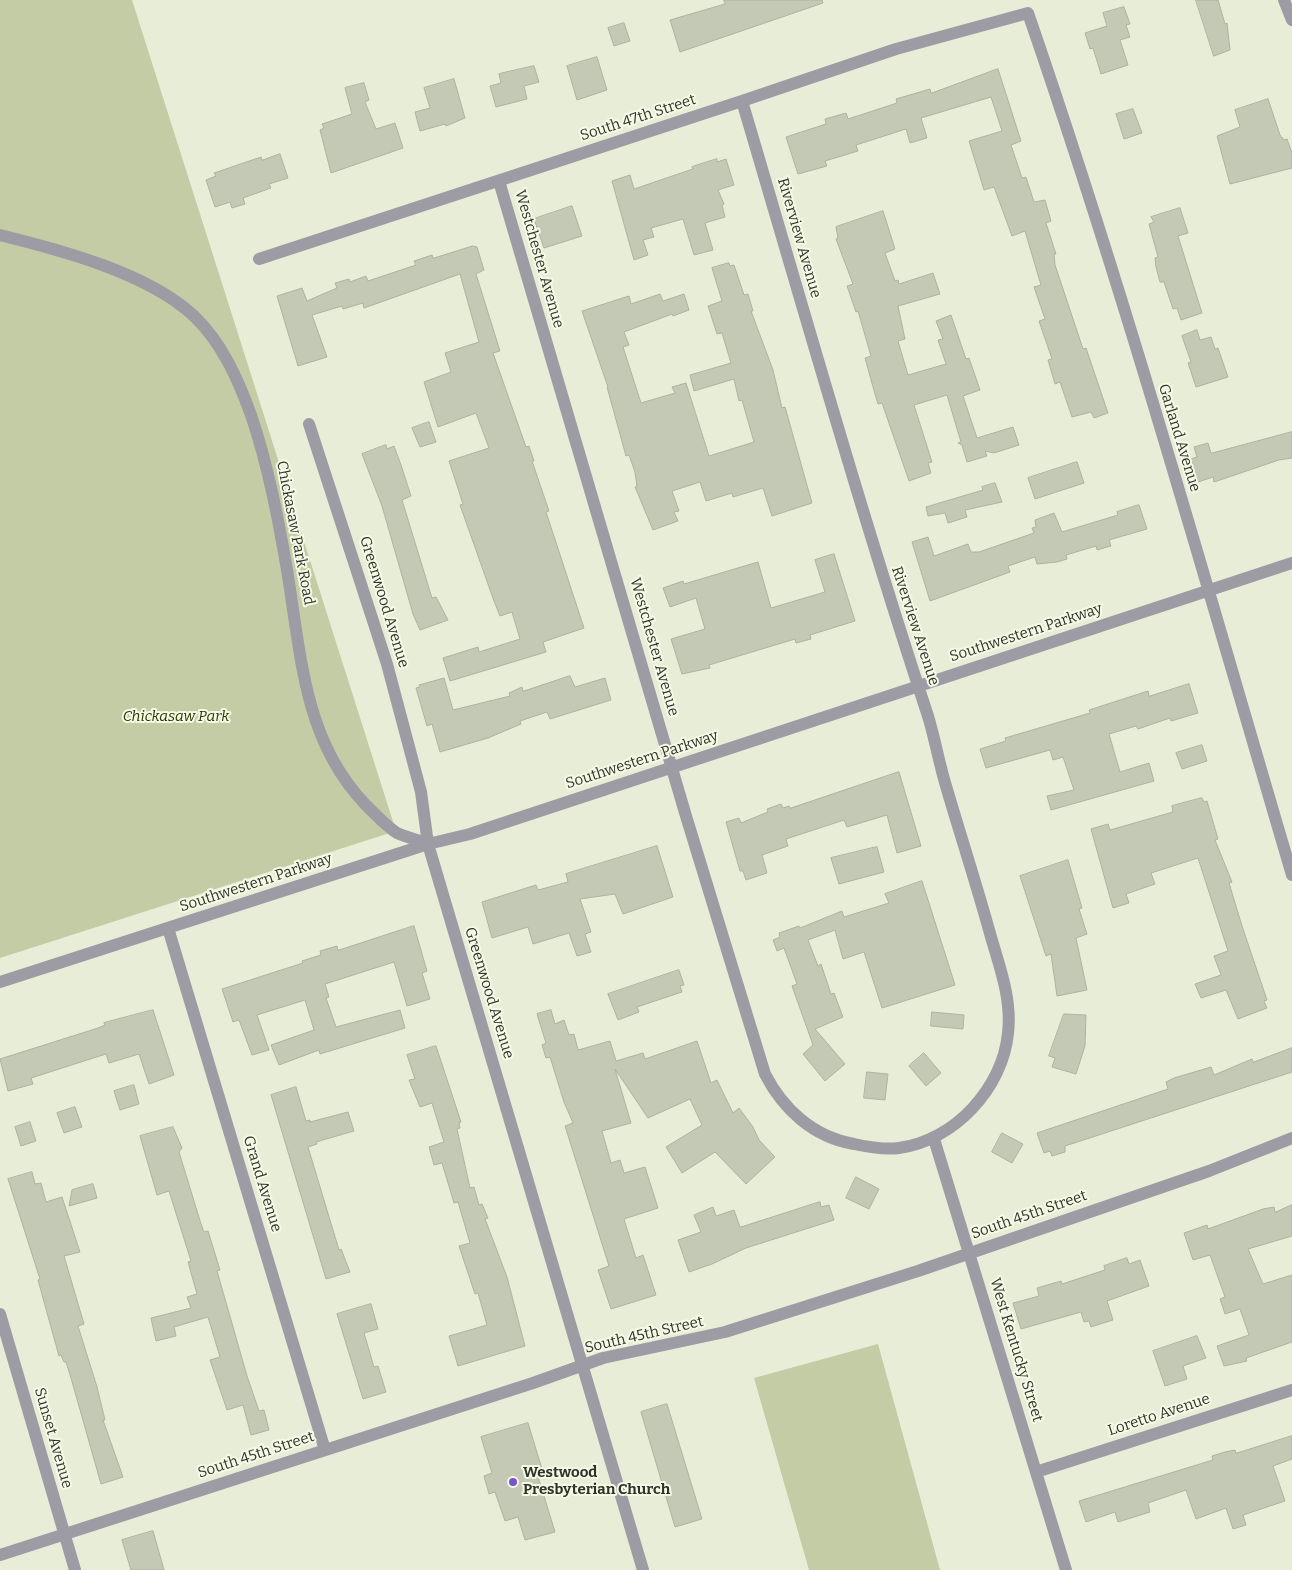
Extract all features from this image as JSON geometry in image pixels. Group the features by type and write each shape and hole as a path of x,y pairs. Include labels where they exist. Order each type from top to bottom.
{"street":[{"path":"1284,0 1292,20"},
{"name":"South 47th Street","path":"259,259 742,102 896,48 1028,12"},
{"name":"Garland Avenue","path":"1028,12 1066,124 1292,875"},
{"name":"Riverview Avenue","path":"742,102 890,604 929,718 945,784 1008,999 1009,1017 1005,1052 990,1086 978,1102 934,1139"},
{"name":"Westchester Avenue","path":"499,181 765,1074 778,1096 803,1121 818,1132 843,1142 875,1148 896,1149 934,1139"},
{"name":"Chickasaw Park Road","path":"0,235 120,272 158,289 189,312 211,334 232,368 244,395 263,455 276,504 301,664 316,722 326,748 340,775 366,808 396,832 428,844"},
{"name":"Greenwood Avenue","path":"309,424 387,664 421,792 428,844 643,1570"},
{"name":"Southwestern Parkway","path":"0,982 428,844 470,834 1292,563"},
{"name":"Grand Avenue","path":"168,928 324,1450"},
{"name":"South 45th Street","path":"0,1555 603,1358 725,1332 969,1253 1209,1170 1292,1138"},
{"name":"West Kentucky Street","path":"934,1139 1066,1570"},
{"name":"Sunset Avenue","path":"0,1317 75,1570"},
{"name":"Loretto Avenue","path":"1036,1472 1292,1390"}],"green space":[{"name":"Chickasaw Park","path":"0,0 132,0 396,831 0,958"},
{"path":"878,1344 940,1570 809,1570 754,1378"}],"building":[{"path":"724,0 822,0 823,3 680,52 670,20 725,4"},
{"path":"1196,0 1218,0 1225,24 1227,23 1230,50 1214,56"},
{"path":"1124,7 1130,24 1126,25 1130,37 1120,40 1128,65 1101,74 1093,48 1090,49 1085,33 1107,26 1103,13"},
{"path":"624,23 630,41 614,46 608,28"},
{"path":"597,57 607,90 577,100 567,66"},
{"path":"534,66 539,82 524,86 527,99 496,107 490,86 501,83 499,74"},
{"path":"998,69 1021,141 1011,145 1022,178 1026,177 1034,202 1045,200 1051,221 1046,223 1056,254 1054,254 1055,265 1083,349 1086,348 1108,413 1094,418 1091,412 1072,417 1060,382 1055,384 1048,360 1052,359 1039,321 1045,319 1034,287 1041,285 1025,231 1012,236 994,187 984,190 969,141 1002,131 991,97 921,118 927,138 910,143 906,129 856,145 858,151 825,161 827,166 798,174 786,137 826,124 825,119 846,113 848,119 897,103 896,99 930,89 931,93"},
{"path":"454,79 465,118 446,126 445,124 420,131 415,112 430,108 424,88"},
{"path":"364,83 369,100 365,102 376,129 395,123 403,148 331,173 320,130 324,128 322,124 352,114 345,88"},
{"path":"1268,99 1280,135 1284,140 1287,139 1292,153 1292,168 1230,184 1217,136 1240,127 1235,110"},
{"path":"1133,109 1142,133 1124,139 1116,114"},
{"path":"280,154 288,178 269,184 271,188 243,198 245,204 232,208 230,202 215,207 206,180 216,176 214,173 261,157 262,160"},
{"path":"717,159 717,162 726,159 734,185 718,190 724,204 722,205 725,217 705,223 713,250 694,255 683,219 651,228 654,237 643,240 648,255 634,260 612,181 630,175 634,189"},
{"path":"572,206 582,236 544,248 534,219"},
{"path":"1180,208 1188,233 1178,236 1202,313 1181,320 1177,308 1173,309 1164,282 1160,282 1155,258 1158,257 1149,224 1154,222 1151,217"},
{"path":"883,211 895,249 885,253 895,281 898,280 899,284 933,273 940,294 898,306 905,339 898,341 908,375 946,364 938,340 943,339 936,321 951,315 966,359 969,358 980,390 963,396 977,438 1013,427 1019,445 994,453 985,451 987,456 967,462 962,445 958,443 961,442 947,395 914,405 932,462 928,463 931,473 909,481 882,403 878,404 865,358 871,356 858,311 856,312 847,286 853,284 836,239 838,238 836,227"},
{"path":"473,246 477,247 484,270 476,274 500,351 493,353 526,447 529,446 534,461 532,461 549,511 546,512 584,628 543,642 546,652 450,681 443,658 478,647 479,652 520,639 512,612 500,616 494,601 460,505 463,504 449,461 489,448 476,413 438,427 424,382 451,372 445,353 479,342 460,274 364,308 363,303 343,309 342,306 312,315 327,357 298,366 277,296 302,288 307,301 337,288 335,283 349,279 350,282 366,276 368,281 416,265 414,261 432,255 433,258"},
{"path":"729,263 730,266 734,265 744,295 748,294 753,311 751,311 773,370 782,408 785,407 812,503 772,516 763,488 733,497 732,493 706,501 700,482 672,491 679,511 674,512 678,521 653,530 635,487 637,487 635,472 629,455 626,456 608,387 582,311 629,296 631,304 660,294 663,301 684,294 689,310 673,316 672,314 624,332 629,345 623,347 641,403 675,393 672,387 686,383 709,456 754,442 742,400 739,401 734,379 694,391 690,375 731,363 722,333 717,334 708,306 722,301 712,268"},
{"path":"1197,330 1200,340 1211,337 1215,349 1218,348 1228,377 1196,387 1188,363 1191,362 1182,336"},
{"path":"429,422 436,442 420,447 412,428"},
{"path":"1292,432 1292,458 1279,460 1214,482 1213,477 1198,482 1191,459 1197,457 1194,447 1208,443 1211,453"},
{"path":"386,445 387,449 394,446 411,496 402,500 432,598 436,597 448,620 420,630 413,614 382,506 362,454"},
{"path":"1077,462 1084,483 1035,499 1028,478"},
{"path":"995,483 1002,502 965,510 967,517 948,523 945,513 928,516 926,507 983,490 982,487"},
{"path":"1139,505 1147,529 1109,540 1111,546 1097,550 1096,546 1066,555 1067,559 1057,562 1037,564 1035,557 1008,566 1010,572 930,601 912,542 928,537 934,556 968,544 971,552 979,552 1034,533 1032,528 1036,527 1035,520 1054,513 1062,532 1118,515 1117,512"},
{"path":"834,554 855,621 810,635 811,639 796,643 795,639 709,665 710,668 682,674 671,639 705,629 696,598 670,607 663,588 683,581 684,584 758,562 771,608 825,592 815,560"},
{"path":"570,676 575,687 605,678 611,700 550,719 547,712 520,721 521,724 488,738 440,752 432,724 427,726 416,688 420,687 419,685 444,678 453,710 510,696 509,693 522,687 523,691"},
{"path":"1189,684 1198,713 1171,721 1170,718 1138,729 1136,726 1109,734 1120,772 1149,763 1154,781 1051,810 1047,796 1074,790 1063,757 1053,760 1050,750 986,768 980,749 1006,741 1005,738 1090,713 1089,710 1148,691 1149,696"},
{"path":"1202,745 1207,761 1182,769 1176,753"},
{"path":"899,772 921,846 897,853 887,815 847,827 844,820 786,839 788,846 762,855 767,873 746,880 743,871 740,871 726,822 739,818 741,823 768,812 767,809 781,804 783,808 789,806 790,808"},
{"path":"1202,798 1204,802 1207,801 1218,839 1215,840 1232,882 1229,883 1267,1000 1264,1001 1267,1008 1238,1019 1226,990 1201,998 1195,984 1221,975 1214,956 1228,951 1198,858 1151,873 1155,884 1126,894 1129,903 1113,908 1091,829 1108,824 1110,830 1173,812 1172,806"},
{"path":"657,846 673,897 623,914 615,894 580,899 591,932 585,934 591,952 577,956 569,933 533,944 528,927 492,938 482,902 536,885 538,890 568,882 566,874"},
{"path":"877,847 884,872 839,884 831,858"},
{"path":"1068,860 1082,908 1079,909 1087,934 1076,938 1087,990 1057,996 1051,954 1046,956 1020,876"},
{"path":"922,881 955,985 882,1008 864,952 843,959 835,930 808,940 818,966 821,964 831,994 834,993 843,1017 815,1029 845,1064 825,1081 803,1054 813,1045 792,986 797,984 784,948 777,951 773,940 780,937 779,933 799,926 800,928 842,911 844,917 889,903 885,894"},
{"path":"414,926 427,971 422,973 430,999 407,1006 394,962 325,984 329,997 326,998 336,1027 400,1010 405,1028 320,1054 319,1050 279,1065 271,1045 314,1030 305,1000 257,1015 269,1050 252,1055 239,1020 233,1022 222,989 303,963 302,961 321,955 320,951 337,946 338,950"},
{"path":"679,970 684,985 680,986 682,992 637,1007 639,1012 618,1020 608,994"},
{"path":"153,1010 174,1075 149,1084 139,1054 109,1063 106,1054 31,1078 33,1084 8,1091 0,1059 98,1028 105,1025 104,1023"},
{"path":"551,1010 555,1024 564,1020 569,1035 574,1034 578,1050 610,1041 616,1061 643,1053 645,1059 697,1041 711,1083 717,1080 733,1113 739,1108 753,1127 759,1140 775,1157 746,1184 715,1152 682,1173 666,1147 702,1125 690,1099 648,1118 615,1069 631,1123 602,1131 611,1163 620,1160 624,1173 645,1167 658,1208 624,1219 636,1258 643,1255 656,1295 611,1309 598,1270 609,1266 565,1126 573,1123 564,1102 550,1057 546,1058 542,1045 546,1043 537,1014"},
{"path":"932,1012 964,1015 963,1029 931,1026"},
{"path":"1064,1014 1086,1015 1085,1046 1076,1074 1052,1067 1055,1058 1049,1056"},
{"path":"436,1046 461,1122 459,1123 460,1128 457,1129 470,1188 474,1187 479,1205 482,1204 488,1218 485,1219 507,1277 525,1346 458,1366 449,1336 487,1325 478,1293 475,1294 459,1246 470,1243 458,1202 454,1203 442,1163 434,1165 429,1147 444,1142 432,1103 420,1107 409,1080 415,1079 407,1055"},
{"path":"1292,1048 1292,1072 1065,1146 1065,1152 1052,1156 1050,1151 1044,1153 1037,1133 1168,1089 1166,1082 1174,1078 1211,1067 1214,1075 1252,1059 1253,1062"},
{"path":"924,1053 941,1073 926,1086 909,1066"},
{"path":"867,1072 888,1074 885,1100 864,1098"},
{"path":"134,1085 139,1104 120,1110 114,1091"},
{"path":"296,1087 306,1121 310,1120 310,1122 348,1112 354,1131 316,1142 317,1144 308,1147 339,1250 341,1249 350,1272 326,1279 271,1095"},
{"path":"75,1107 82,1127 64,1133 57,1113"},
{"path":"30,1122 36,1141 21,1146 15,1127"},
{"path":"173,1127 182,1148 179,1152 201,1224 204,1232 208,1231 220,1270 217,1271 247,1376 259,1411 264,1410 269,1430 251,1435 243,1405 227,1410 210,1360 220,1357 208,1317 174,1327 176,1336 156,1341 151,1318 191,1308 187,1297 197,1294 188,1262 191,1261 169,1191 157,1195 140,1136"},
{"path":"1002,1133 1023,1144 1012,1163 992,1152"},
{"path":"32,1172 35,1184 41,1183 46,1202 62,1197 80,1252 64,1256 84,1324 78,1326 97,1387 105,1420 103,1420 123,1477 101,1484 66,1362 64,1362 61,1355 59,1356 38,1280 40,1279 8,1179"},
{"path":"856,1177 879,1189 869,1209 846,1198"},
{"path":"93,1184 97,1198 69,1206 72,1190"},
{"path":"820,1202 821,1207 829,1205 834,1220 746,1248 712,1264 689,1272 678,1240 701,1232 694,1215 713,1207 716,1216 734,1210 740,1227"},
{"path":"1292,1205 1292,1236 1248,1249 1263,1284 1292,1275 1292,1342 1246,1358 1247,1361 1224,1366 1217,1346 1249,1335 1240,1309 1225,1314 1220,1299 1225,1297 1210,1255 1193,1260 1184,1233 1207,1225 1208,1229 1263,1209 1274,1207 1275,1212"},
{"path":"1127,1258 1129,1264 1140,1260 1149,1286 1107,1301 1113,1320 1091,1327 1089,1321 1084,1322 1081,1312 1021,1329 1013,1303 1039,1296 1037,1288 1061,1281 1062,1284 1105,1270 1104,1266"},
{"path":"371,1304 378,1329 364,1333 374,1367 378,1366 386,1392 363,1399 337,1314"},
{"path":"1197,1336 1206,1358 1183,1366 1187,1379 1165,1386 1153,1351"},
{"path":"667,1404 702,1519 675,1527 641,1412"},
{"name":"Westwood Presbyterian Church","path":"528,1423 542,1469 536,1470 555,1532 525,1540 518,1517 505,1521 495,1492 489,1494 484,1476 492,1473 481,1437"},
{"path":"1292,1436 1292,1459 1273,1466 1285,1501 1243,1515 1246,1525 1233,1529 1226,1508 1196,1519 1186,1490 1148,1503 1150,1512 1118,1522 1115,1512 1086,1522 1079,1501 1213,1460 1212,1456 1225,1452 1235,1450 1236,1453"},
{"path":"153,1531 164,1570 131,1570 122,1540"}],"place":[{"name":"Westwood Presbyterian Church","path":"513,1482"}]}
